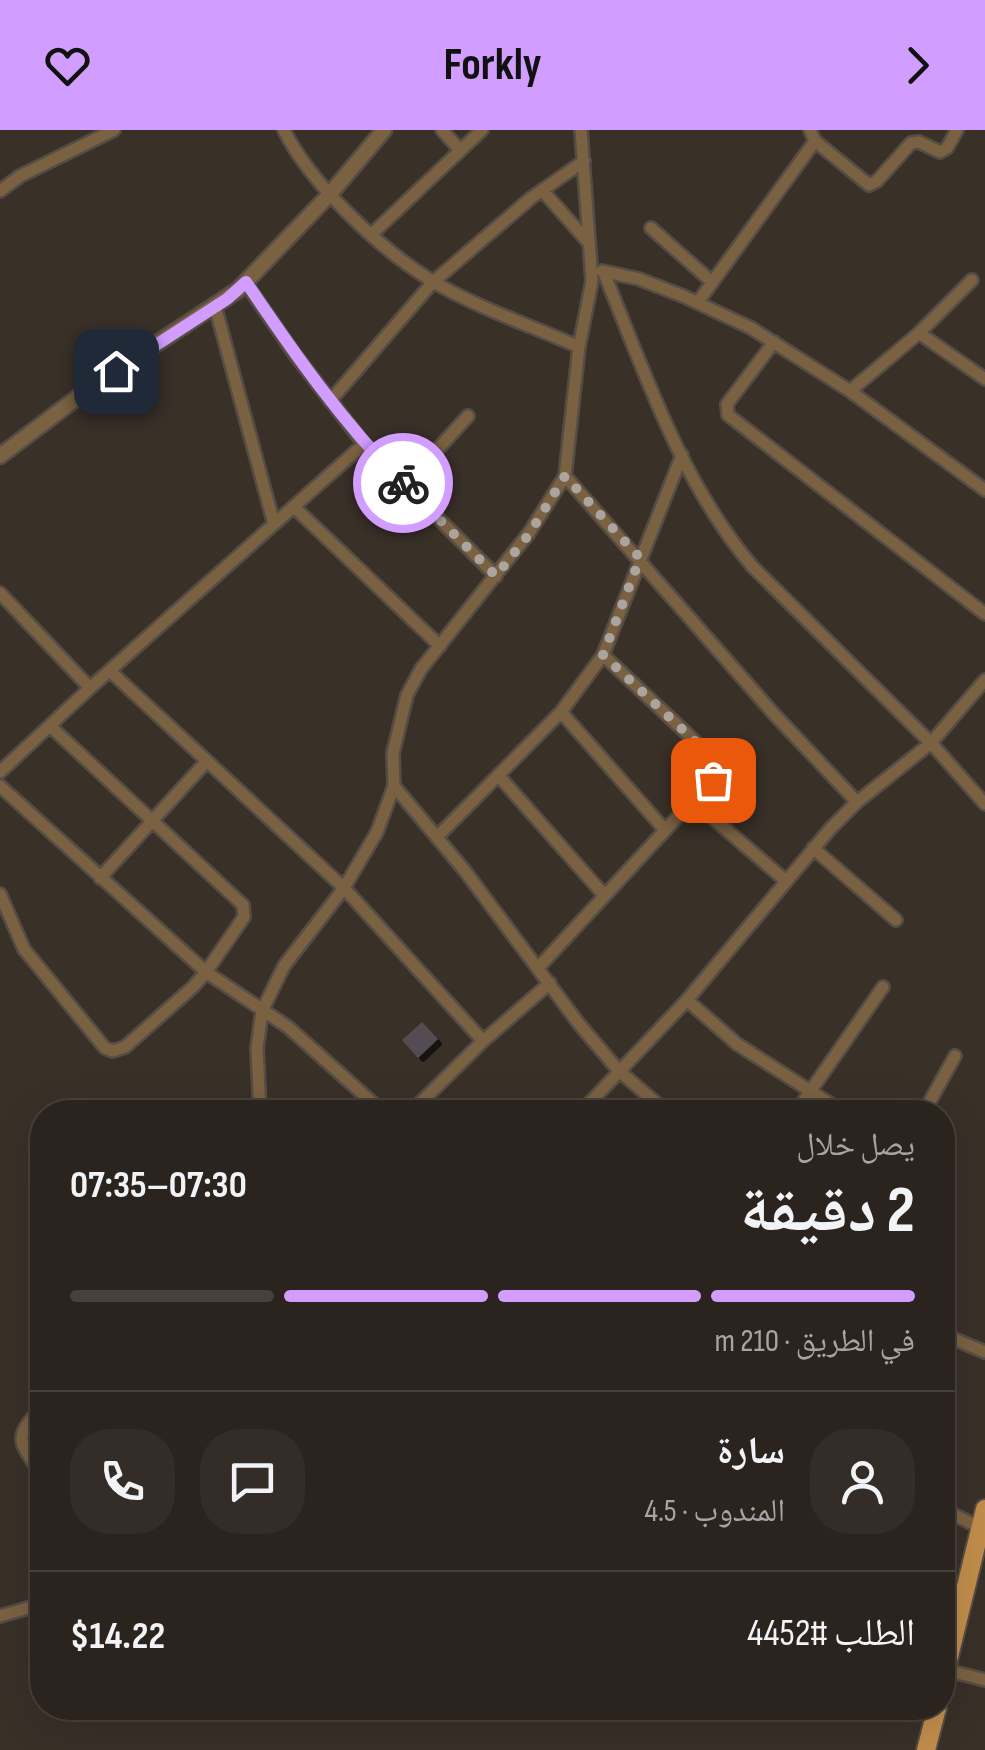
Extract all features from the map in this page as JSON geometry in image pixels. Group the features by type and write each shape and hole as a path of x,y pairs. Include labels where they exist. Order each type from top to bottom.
{"main road":[{"path":"955,1631 982,1518"},
{"path":"926,1750 934,1720"}],"street":[{"path":"0,191 20,176 114,130"},
{"path":"284,130 302,162 330,194 433,282 579,347"},
{"path":"0,456 94,385 246,282 330,194 384,130"},
{"path":"442,130 460,150"},
{"path":"373,233 482,130"},
{"path":"260,1100 258,1048 262,1011 284,966 344,888 377,832 394,786 393,753 406,695 530,533 565,476 579,347 590,294 581,130"},
{"path":"698,302 812,136 869,185 911,143 919,142 940,152 957,130"},
{"path":"330,401 433,282 542,190 584,160"},
{"path":"542,190 588,243"},
{"path":"650,228 712,282"},
{"path":"590,261 604,273 691,478 727,537 931,743 985,804"},
{"path":"604,273 639,279 698,302 774,342 985,490"},
{"path":"850,392 920,333 972,280"},
{"path":"246,282 364,444 496,576"},
{"path":"215,306 274,524"},
{"path":"920,333 985,378"},
{"path":"774,342 727,404 728,415 985,614"},
{"path":"405,485 468,416"},
{"path":"0,772 364,444"},
{"path":"438,836 561,712 603,655 682,454"},
{"path":"565,476 747,684 857,802"},
{"path":"295,508 440,646"},
{"path":"0,593 90,688"},
{"path":"539,967 718,772 718,765 603,655"},
{"path":"110,672 344,888 483,1041"},
{"path":"592,1100 687,1000 813,848 857,802 931,743 985,680"},
{"path":"561,712 665,830"},
{"path":"0,894 24,949 105,1048 113,1051 126,1047 193,987 245,910 50,726"},
{"path":"100,878 206,762"},
{"path":"498,775 604,895"},
{"path":"0,786 206,972 288,1027 370,1100"},
{"path":"394,786 438,836 620,1071 654,1100"},
{"path":"694,802 786,881"},
{"path":"813,848 896,920"},
{"path":"423,1100 550,982"},
{"path":"803,1100 883,988"},
{"path":"687,1000 737,1044 822,1100"},
{"path":"931,1100 956,1056"},
{"path":"955,1339 985,1352"},
{"path":"30,1421 20,1436 30,1456"},
{"path":"955,1513 982,1518"},
{"path":"0,1616 30,1607"},
{"path":"955,1678 985,1680"}],"building":[{"path":"422,1022 438,1039 418,1058 402,1040"}],"way so far":[{"path":"403,483 496,576 530,533 565,476 640,558 603,655 714,759 718,772 713,780"}],"route":[{"path":"116,371 227,299 246,282 335,408 403,483"}]}
